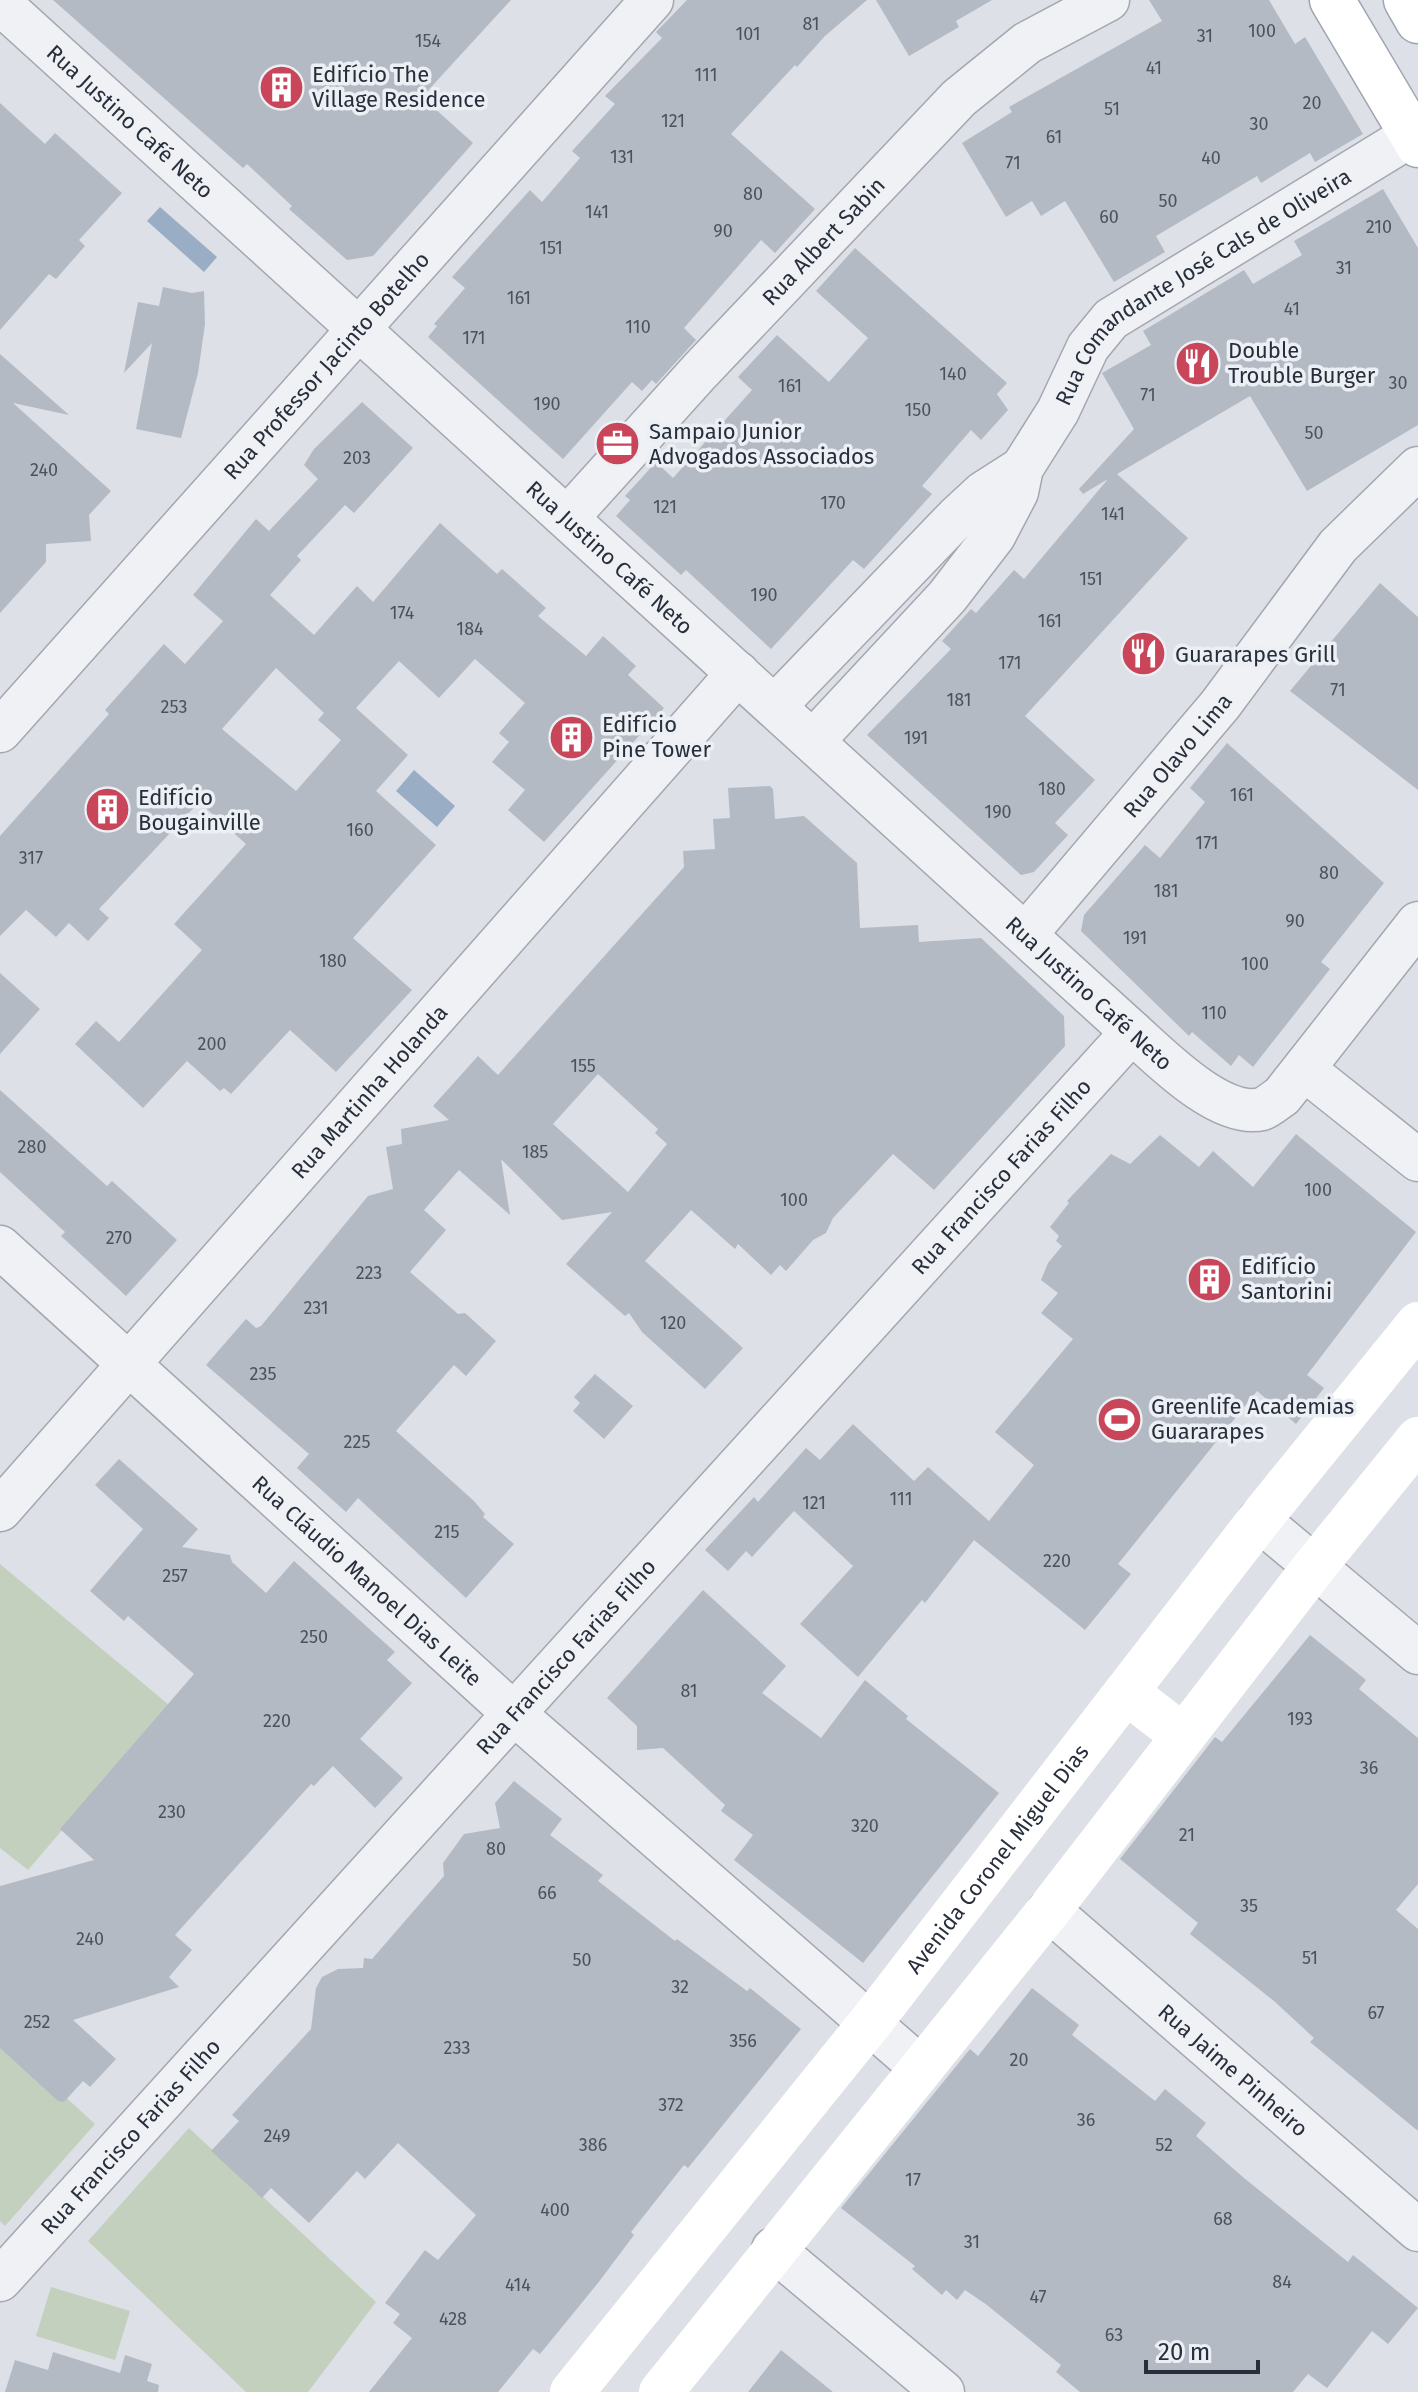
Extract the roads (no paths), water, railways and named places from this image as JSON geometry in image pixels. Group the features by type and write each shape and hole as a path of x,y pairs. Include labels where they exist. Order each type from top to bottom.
{"main road":[{"path":"1332,0 1415,140"},
{"path":"1406,0 1418,21"},
{"name":"Avenida Coronel Miguel Dias","path":"572,2392 870,2023 1259,1520 1418,1324"},
{"path":"661,2392 773,2249 1049,1910 1182,1735 1418,1439"},
{"path":"1126,1692 1182,1735"}],"street":[{"name":"Rua Professor Jacinto Botelho","path":"0,731 652,0"},
{"name":"Rua Albert Sabin","path":"568,517 700,371 959,98 1027,43 1108,0"},
{"name":"Rua Justino Café Neto","path":"0,3 1184,1078 1226,1104 1242,1109 1263,1109 1282,1096 1305,1070"},
{"name":"Rua Comandante José Cals de Oliveira","path":"813,741 947,597 994,536 1017,492 1022,468 1058,411 1088,347 1111,319 1415,140"},
{"name":"Rua Comandante José Cals de Oliveira","path":"775,706 956,518 983,493 1022,468"},
{"name":"Rua Olavo Lima","path":"1026,934 1220,705 1338,546 1418,468"},
{"name":"Rua Martinha Holanda","path":"0,1510 738,673"},
{"path":"1418,923 1305,1070 1418,1160"},
{"name":"Rua Francisco Farias Filho","path":"0,2280 1132,1032"},
{"name":"Rua Cláudio Manoel Dias Leite","path":"0,1247 512,1712 920,2067"},
{"path":"1259,1520 1418,1653"},
{"name":"Rua Jaime Pinheiro","path":"1049,1910 1418,2230"},
{"path":"773,2249 943,2392"}],"water":[{"path":"160,207 217,257 204,272 147,221"},
{"path":"414,770 455,806 437,827 396,791"}],"place":[{"name":"Edifício The Village Residence","path":"281,87"},
{"name":"Double Trouble Burger","path":"1197,363"},
{"name":"Sampaio Junior Advogados Associados","path":"618,444"},
{"name":"Guararapes Grill","path":"1144,654"},
{"name":"Edifício Pine Tower","path":"571,737"},
{"name":"Edifício Bougainville","path":"107,810"},
{"name":"Edifício Santorini","path":"1210,1279"},
{"name":"Greenlife Academias Guararapes","path":"1120,1419"}]}
